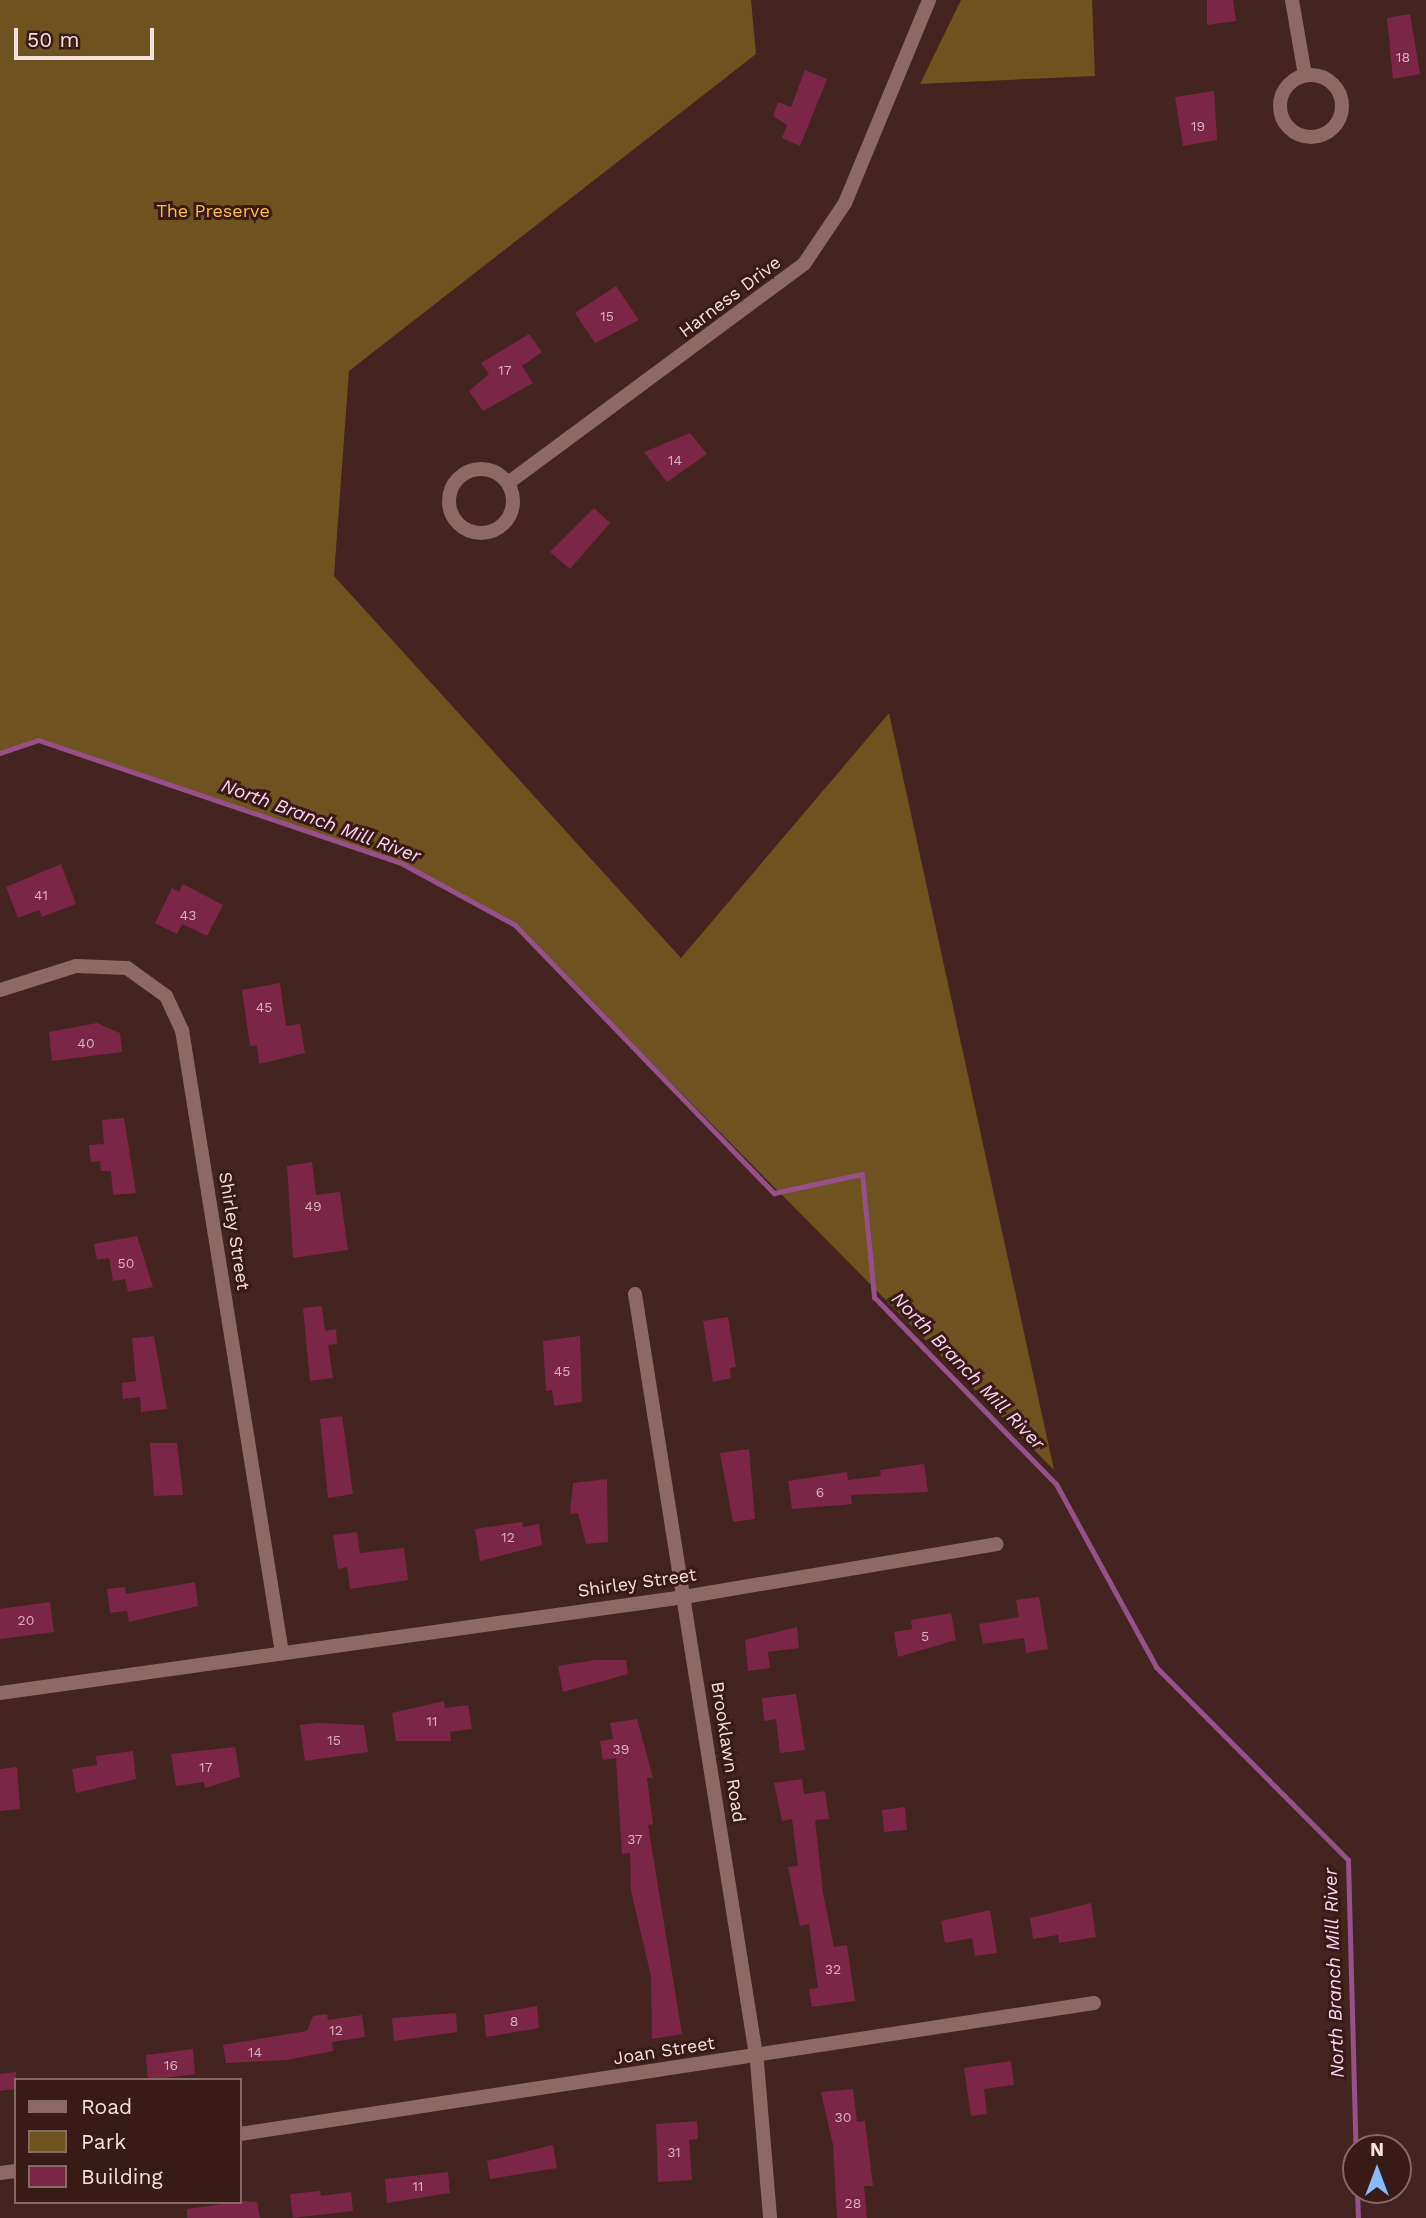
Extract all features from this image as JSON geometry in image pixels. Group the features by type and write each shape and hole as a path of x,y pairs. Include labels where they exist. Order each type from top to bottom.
{"street":[{"name":"Harness Drive","path":"508,483 740,316 813,254 845,203 929,0"},
{"path":"1292,0 1305,75"},
{"path":"1305,75 1333,84 1341,102 1337,122 1321,135 1292,130 1281,114 1287,85 1305,75"},
{"path":"491,470 508,483 511,512 498,528 468,530 453,516 450,495 460,477 491,470"},
{"name":"Shirley Street","path":"0,990 76,966 127,968 166,996 183,1030 282,1653"},
{"name":"Brooklawn Road","path":"635,1294 756,2057 770,2218"},
{"name":"Shirley Street","path":"0,1693 684,1597 997,1544"},
{"name":"Joan Street","path":"242,2134 756,2057 1094,2003"}],"green space":[{"name":"The Preserve","path":"0,0 751,0 756,54 349,371 334,576 681,958 889,713 1054,1470 515,925 401,863 38,740 0,753"},
{"path":"961,0 1092,0 1095,76 920,84"}],"building":[{"path":"1207,0 1233,0 1236,21 1207,25"},
{"path":"1410,14 1420,74 1393,79 1387,18"},
{"path":"805,70 827,79 800,146 782,138 787,125 773,116 778,102 791,107"},
{"path":"1214,91 1217,140 1183,146 1175,97"},
{"path":"616,286 639,320 595,343 575,313"},
{"path":"529,334 542,352 522,366 533,383 483,411 469,391 489,374 481,363"},
{"path":"690,433 707,454 667,482 644,452"},
{"path":"594,508 610,523 570,569 550,552"},
{"path":"61,864 76,904 42,917 39,910 18,918 6,887"},
{"path":"183,884 223,905 207,936 182,924 177,934 155,923 172,888 179,892"},
{"path":"280,983 286,1026 300,1024 305,1053 259,1064 257,1045 250,1046 242,990"},
{"path":"97,1023 120,1033 122,1052 52,1061 49,1032"},
{"path":"124,1118 136,1193 113,1195 111,1171 101,1171 100,1161 91,1162 89,1145 104,1144 102,1120"},
{"path":"312,1162 316,1195 340,1192 348,1250 293,1258 287,1166"},
{"path":"137,1236 153,1287 128,1292 125,1279 113,1281 109,1258 97,1260 94,1244"},
{"path":"322,1306 325,1331 336,1329 337,1344 328,1345 333,1378 310,1381 303,1308"},
{"path":"728,1317 736,1367 730,1368 731,1378 713,1382 703,1321"},
{"path":"154,1336 167,1409 141,1412 140,1397 123,1399 122,1383 136,1381 132,1338"},
{"path":"580,1336 582,1402 554,1406 552,1390 546,1391 543,1341"},
{"path":"342,1416 353,1494 328,1498 320,1419"},
{"path":"150,1443 177,1443 183,1495 154,1496"},
{"path":"749,1449 755,1519 733,1522 720,1453"},
{"path":"924,1464 928,1492 851,1495 852,1504 792,1509 788,1481 847,1472 848,1480 881,1476 880,1470"},
{"path":"607,1479 608,1542 586,1544 578,1513 570,1514 573,1483"},
{"path":"522,1522 523,1527 539,1524 542,1545 480,1561 475,1529"},
{"path":"357,1532 360,1553 404,1548 408,1580 350,1589 347,1567 338,1569 333,1535"},
{"path":"195,1582 198,1606 129,1622 127,1611 110,1613 107,1589 125,1587 126,1594"},
{"path":"1039,1597 1048,1649 1026,1653 1024,1638 983,1644 979,1624 1019,1617 1016,1600"},
{"path":"50,1602 54,1632 0,1639 0,1609"},
{"path":"951,1613 956,1640 898,1657 894,1632 912,1629 911,1620"},
{"path":"797,1627 799,1648 768,1652 770,1668 748,1671 745,1640"},
{"path":"595,1660 626,1660 628,1674 563,1692 558,1666"},
{"path":"796,1694 805,1750 780,1753 776,1719 764,1721 762,1698"},
{"path":"444,1701 445,1708 468,1705 472,1729 450,1732 451,1741 396,1741 392,1713"},
{"path":"637,1719 653,1778 647,1778 653,1824 648,1825 682,2034 652,2039 651,1976 631,1891 630,1853 622,1854 616,1758 603,1760 600,1741 613,1739 610,1723"},
{"path":"300,1725 364,1725 368,1752 305,1761"},
{"path":"235,1747 240,1777 205,1788 204,1782 176,1786 171,1754"},
{"path":"133,1751 136,1779 76,1793 72,1769 97,1765 96,1756"},
{"path":"17,1767 20,1809 0,1811 0,1769"},
{"path":"802,1779 804,1794 825,1791 829,1819 815,1820 823,1893 834,1947 847,1945 855,2001 812,2007 809,1989 818,1988 809,1924 800,1926 788,1867 798,1866 792,1819 782,1821 774,1783"},
{"path":"905,1807 907,1830 884,1832 882,1810"},
{"path":"1091,1903 1096,1937 1059,1943 1058,1935 1033,1939 1030,1918"},
{"path":"990,1910 997,1953 975,1956 972,1938 945,1943 941,1921"},
{"path":"537,2006 539,2028 486,2037 484,2015"},
{"path":"456,2013 457,2032 394,2041 392,2018"},
{"path":"327,2014 328,2020 362,2015 365,2037 332,2042 333,2051 287,2060 226,2063 223,2045 307,2031 313,2016"},
{"path":"193,2049 195,2074 148,2078 146,2055"},
{"path":"1011,2061 1014,2085 984,2089 987,2114 971,2116 964,2068"},
{"path":"16,2072 14,2089 0,2091 0,2074"},
{"path":"853,2089 857,2122 865,2121 873,2186 864,2186 867,2218 837,2218 833,2145 821,2092"},
{"path":"697,2121 698,2139 689,2140 692,2180 658,2182 656,2124"},
{"path":"553,2145 557,2168 490,2179 487,2161"},
{"path":"448,2172 450,2193 387,2203 385,2179"},
{"path":"320,2191 321,2196 351,2192 353,2211 293,2218 290,2194"},
{"path":"242,2201 257,2202 260,2218 187,2218 187,2209 242,2204"}],"waterway":[{"name":"North Branch Mill River","path":"0,753 38,740 401,863 515,925 774,1193 862,1174 874,1297 1056,1484 1156,1667 1348,1860 1355,2134"},
{"name":"North Branch Mill River","path":"1358,2204 1358,2218"}]}
